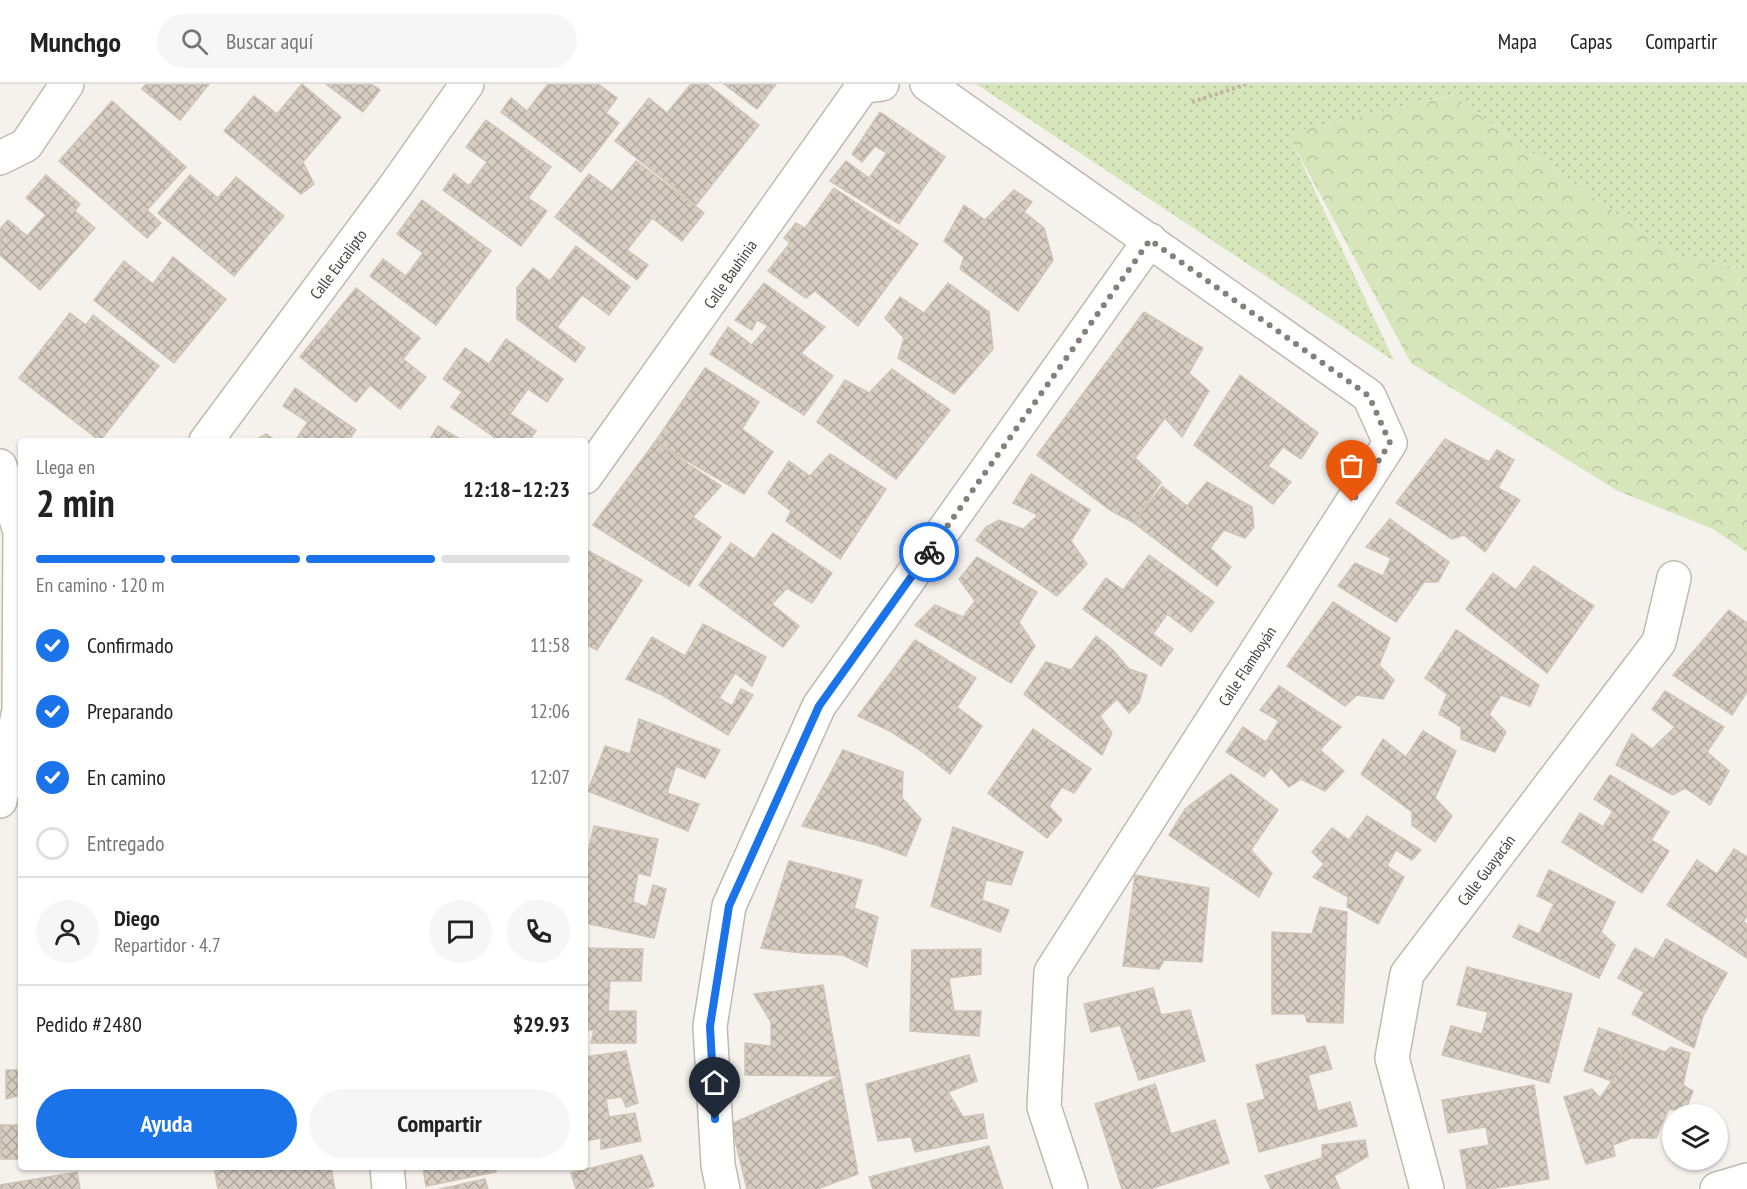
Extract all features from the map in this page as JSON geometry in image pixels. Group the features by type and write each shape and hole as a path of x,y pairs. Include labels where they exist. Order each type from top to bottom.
{"street":[{"path":"0,158 26,145 67,84"},
{"name":"Calle Eucalipto","path":"208,438 396,185 467,84"},
{"name":"Calle Bauhinia","path":"588,473 863,86 882,84"},
{"path":"723,1189 718,1165 710,1026 729,906 733,896 819,706 1150,240 927,84"},
{"name":"Calle Flamboyán","path":"1071,1189 1044,1107 1051,972 1390,443 1369,396 1150,240"},
{"path":"0,466 18,525"},
{"name":"Calle Guayacán","path":"1426,1189 1392,1058 1407,974 1659,642 1674,578"},
{"path":"0,801 18,715"},
{"path":"387,1170 389,1189"},
{"path":"1717,1189 1747,1180"}],"path":[{"path":"1192,102 1246,84"}],"green space":[{"path":"976,84 1747,84 1747,269 1676,256 1452,95 1288,133 1394,361"},
{"path":"1452,95 1676,256 1747,269 1747,552 1713,529 1618,491 1411,363 1287,133"}],"building":[{"path":"146,84 209,84 180,120 142,89"},
{"path":"302,84 341,117 303,162 314,184 301,194 224,131 254,96 277,114"},
{"path":"326,84 371,84 380,90 363,112"},
{"path":"548,84 598,84 617,98 606,113 619,123 581,172 501,112 511,98 527,111"},
{"path":"691,84 707,84 759,125 696,205 615,141 649,98 667,113"},
{"path":"724,84 776,84 757,109"},
{"path":"112,101 186,167 147,210 161,223 147,238 59,161"},
{"path":"880,112 945,157 899,224 830,181 846,161 869,178 887,153 875,146 862,162 852,154"},
{"path":"486,120 551,167 528,198 547,211 521,246 443,190 454,174 469,186 487,162 466,147"},
{"path":"636,161 704,213 682,241 652,218 627,250 648,265 637,280 555,217 589,174 612,191"},
{"path":"46,175 80,204 75,211 95,228 40,290 0,255 0,229 8,220 27,236 46,215 26,198"},
{"path":"190,175 218,198 236,177 284,216 234,276 158,213"},
{"path":"834,188 918,244 858,326 815,291 806,298 768,271 790,243 784,238 796,223 805,228"},
{"path":"1014,190 1032,202 1024,212 1044,228 1053,260 1018,311 960,269 964,257 944,241 964,205 985,220"},
{"path":"422,200 491,251 436,325 370,276 383,259 406,276 423,253 397,234"},
{"path":"576,246 630,287 609,315 582,295 557,327 585,348 575,362 517,319 517,288 533,268 550,281"},
{"path":"173,257 226,299 174,363 94,300 124,261 153,284"},
{"path":"764,283 825,327 801,353 833,376 804,415 710,354 728,327 752,345 768,326 757,320 752,330 735,320"},
{"path":"948,283 989,312 993,349 954,394 898,358 904,338 885,318 900,297 924,313"},
{"path":"356,288 420,338 403,359 426,377 400,409 370,385 356,402 300,357"},
{"path":"1144,312 1203,348 1189,373 1209,391 1182,437 1165,418 1135,458 1161,482 1134,523 1110,510 1037,455"},
{"path":"70,313 86,325 93,315 159,366 102,438 96,438 19,378"},
{"path":"506,339 563,379 547,402 528,389 510,414 536,431 531,438 496,438 451,407 462,392 443,379 465,348 489,364"},
{"path":"705,368 759,402 742,429 773,452 744,494 655,442"},
{"path":"892,369 950,410 896,479 817,422 845,380 869,393"},
{"path":"1240,375 1318,433 1301,459 1283,447 1268,466 1291,482 1273,504 1194,445"},
{"path":"295,388 356,430 350,438 297,438 308,422 283,406"},
{"path":"438,426 458,438 431,438"},
{"path":"266,434 272,438 259,438"},
{"path":"1445,439 1489,462 1497,450 1514,460 1498,488 1520,500 1485,552 1464,535 1452,539 1396,503"},
{"path":"655,442 721,486 693,517 721,537 689,586 593,525"},
{"path":"830,454 886,489 840,559 786,521 791,511 768,493 789,461 810,476"},
{"path":"1031,474 1090,510 1071,541 1087,564 1057,596 976,540 986,527 999,520 1023,529 1038,515 1013,503"},
{"path":"1207,482 1252,507 1254,527 1245,538 1224,530 1210,548 1231,567 1217,586 1134,523 1162,486 1187,506"},
{"path":"1390,519 1449,562 1438,582 1424,582 1396,622 1338,586 1355,563 1383,576 1391,558 1366,547"},
{"path":"773,533 832,573 812,603 787,588 772,604 799,626 783,647 699,585 731,543 754,559"},
{"path":"588,551 642,580 597,650 588,646"},
{"path":"1149,555 1214,602 1191,632 1167,614 1153,634 1173,649 1161,666 1083,609 1106,578 1123,590"},
{"path":"977,557 1037,592 1019,622 1035,646 1011,683 915,625 935,605 963,617 975,601 959,579"},
{"path":"1534,566 1594,606 1547,673 1466,609 1493,573 1516,590"},
{"path":"1333,602 1390,638 1379,665 1394,680 1383,699 1357,695 1345,706 1287,666"},
{"path":"1729,610 1747,623 1747,692 1732,715 1673,675"},
{"path":"703,624 766,657 752,686 735,673 719,698 732,706 741,689 753,695 728,735 662,695 626,679 652,637 685,656"},
{"path":"1456,630 1539,685 1530,706 1501,695 1489,714 1506,732 1495,752 1461,739 1461,727 1439,714 1447,694 1425,678"},
{"path":"1096,636 1112,649 1129,669 1147,675 1139,702 1129,713 1117,699 1100,716 1112,733 1102,755 1024,694 1046,662 1071,670"},
{"path":"915,640 976,678 957,707 982,726 950,774 920,750 890,731 858,716"},
{"path":"1279,686 1341,727 1320,750 1344,771 1325,791 1301,779 1289,787 1271,768 1264,777 1226,752 1243,727 1266,742 1279,721 1260,710"},
{"path":"1665,691 1724,727 1707,752 1729,771 1710,805 1685,788 1673,795 1616,765 1632,734 1652,749 1675,727 1652,709"},
{"path":"639,719 720,750 705,778 676,766 667,793 699,804 688,831 588,791 605,746 630,754"},
{"path":"1033,729 1091,769 1074,793 1062,787 1049,806 1062,820 1047,838 988,793"},
{"path":"1423,731 1456,751 1435,798 1452,816 1435,842 1412,825 1412,812 1361,774 1383,739 1406,757"},
{"path":"843,750 903,772 902,798 921,819 906,856 876,845 802,826"},
{"path":"1231,774 1278,810 1251,850 1272,873 1259,897 1169,835 1185,809"},
{"path":"1610,775 1669,812 1651,840 1669,851 1642,893 1562,842 1580,813 1603,827 1613,811 1594,799"},
{"path":"1367,816 1421,850 1412,860 1396,850 1387,866 1404,877 1378,924 1347,907 1348,897 1313,877 1324,864 1312,852 1332,828 1349,840"},
{"path":"594,826 658,839 650,876 638,873 633,902 647,907 653,885 666,889 654,938 588,924 588,853"},
{"path":"953,827 1023,852 1011,885 986,880 982,900 1009,910 1000,932 931,906"},
{"path":"1734,849 1747,857 1747,916 1743,922 1747,924 1747,958 1667,905 1697,860 1717,874"},
{"path":"789,861 862,880 854,908 878,917 867,967 843,955 761,948"},
{"path":"1549,870 1615,902 1601,932 1615,945 1599,978 1513,937 1519,925 1539,934 1554,904 1537,896"},
{"path":"1135,875 1209,888 1202,962 1164,960 1159,969 1123,966"},
{"path":"1320,907 1347,912 1343,1023 1307,1022 1305,1014 1272,1014 1272,932 1312,934"},
{"path":"1666,939 1727,973 1703,1016 1694,1048 1632,1014 1644,992 1618,978 1635,948 1654,959"},
{"path":"588,948 643,949 641,981 610,981 608,1011 636,1011 636,1043 591,1043 594,1030 588,1030"},
{"path":"981,949 981,974 949,978 954,1011 981,1011 979,1036 910,1031 912,950"},
{"path":"1467,967 1572,994 1549,1083 1442,1055 1451,1026 1482,1034 1488,1012 1457,1005"},
{"path":"823,985 840,1076 745,1075 745,1043 771,1046 771,1022 754,994"},
{"path":"1153,988 1161,1015 1190,1010 1205,1061 1139,1080 1120,1025 1091,1032 1084,1004"},
{"path":"1599,1028 1627,1038 1612,1081 1584,1071"},
{"path":"1627,1038 1665,1052 1671,1047 1690,1053 1683,1085 1693,1091 1688,1104 1662,1104 1662,1125 1656,1138 1631,1138 1613,1145 1615,1156 1586,1164 1564,1097 1592,1089 1600,1098 1612,1081"},
{"path":"1325,1046 1332,1069 1308,1075 1318,1111 1350,1102 1357,1126 1259,1152 1247,1104 1265,1099 1256,1065"},
{"path":"626,1051 638,1103 626,1107 622,1097 606,1099 609,1117 635,1113 641,1141 601,1149 601,1138 588,1140 588,1057"},
{"path":"969,1055 977,1081 948,1092 963,1117 983,1114 987,1138 915,1152 911,1137 878,1141 866,1084"},
{"path":"6,1070 18,1070 18,1096 6,1099"},
{"path":"840,1076 858,1174 817,1189 747,1189 731,1124"},
{"path":"1155,1084 1171,1134 1215,1120 1229,1163 1150,1189 1122,1189 1095,1104"},
{"path":"1534,1085 1549,1179 1490,1189 1467,1189 1460,1150 1489,1145 1486,1127 1448,1133 1442,1100"},
{"path":"0,1125 18,1125 18,1159 1,1159"},
{"path":"1365,1140 1368,1156 1334,1176 1340,1189 1271,1189 1265,1176 1322,1158 1322,1145"},
{"path":"989,1146 1003,1189 873,1189 869,1177"},
{"path":"642,1155 654,1186 645,1189 576,1189 571,1173"},
{"path":"215,1170 332,1170 335,1189 218,1189"},
{"path":"423,1170 496,1170 496,1172 426,1186"},
{"path":"77,1172 80,1189 0,1189 0,1185"},
{"path":"485,1179 488,1189 440,1189"}],"way so far":[{"path":"929,552 1150,240 1369,396 1390,443 1352,502"}],"route":[{"path":"715,1119 710,1026 729,906 819,706 929,552"}]}
